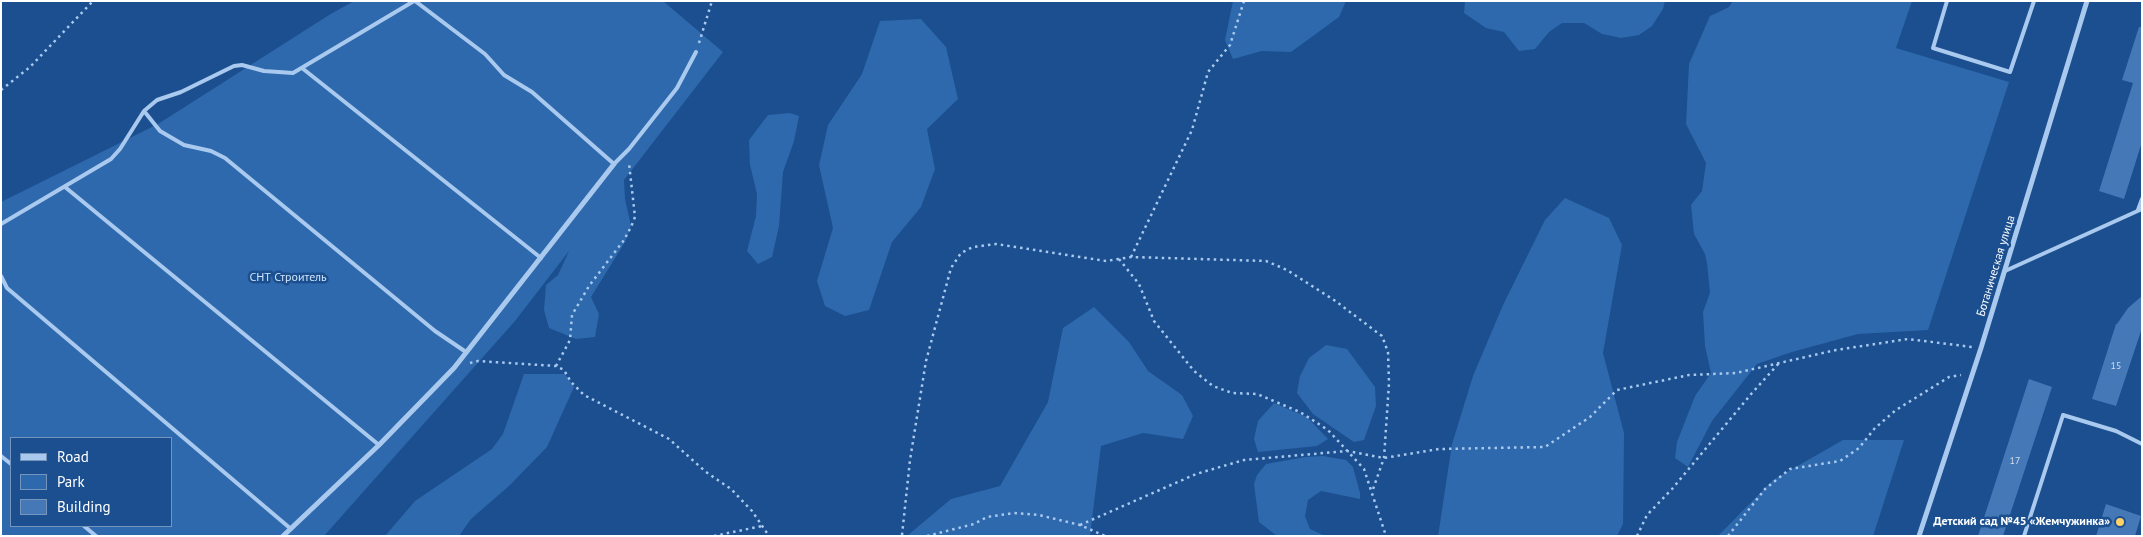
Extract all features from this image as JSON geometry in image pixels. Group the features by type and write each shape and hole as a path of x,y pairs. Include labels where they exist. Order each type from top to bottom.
{"street":[{"name":"Ботаническая улица","path":"1919,536 1981,348 2087,1"},
{"path":"284,536 379,445 454,368 614,164"}],"lane":[{"path":"1,224 111,159 120,149 144,111 158,100 181,92 234,66 242,64 281,73 293,73 415,1 485,54 504,75 532,92 614,164 630,149 677,88 696,52"},
{"path":"1947,1 1933,48 2010,72 2034,1"},
{"path":"302,68 540,258"},
{"path":"144,111 160,132 184,145 211,151 225,158 435,330 466,352"},
{"path":"65,187 379,445"},
{"path":"2005,270 2140,210 2142,199"},
{"path":"1,276 7,288 291,529"},
{"path":"2024,536 2063,415 2116,431 2142,444"},
{"path":"85,527 96,536"}],"path":[{"path":"1,90 30,67 93,1"},
{"path":"696,52 712,1"},
{"path":"1131,257 1192,130 1208,72 1230,45 1244,1"},
{"path":"556,366 570,340 572,316 590,286 624,240 635,217 630,182 630,149"},
{"path":"902,536 910,460 926,361 951,268 960,253 973,247 996,244 1106,261 1131,257 1266,261 1287,270 1334,300 1382,336 1388,352 1389,375 1384,458 1372,492"},
{"path":"1119,260 1139,284 1154,321 1194,371 1213,386 1232,393 1257,394 1300,412 1328,430 1364,469 1385,535"},
{"path":"1080,525 1196,474 1244,460 1347,451 1384,458 1439,449 1545,447 1590,417 1617,390 1689,375 1736,373 1781,362 1908,339 1981,348"},
{"path":"454,368 478,361 556,366 564,370 571,382 584,395 668,439 706,472 731,490 752,511 769,536"},
{"path":"1636,536 1647,515 1672,489 1752,393 1781,362"},
{"path":"1728,536 1765,488 1790,469 1840,461 1859,448 1875,428 1896,410 1949,377 1973,373"},
{"path":"927,536 974,524 986,518 1014,513 1039,515 1080,525 1105,536"},
{"path":"714,536 762,526"}],"green space":[{"name":"СНТ Строитель","path":"354,1 663,1 723,52 624,180 625,199 631,226 625,242 591,297 599,314 595,337 576,339 549,328 544,310 546,285 558,275 569,251 515,321 324,536 1,536 1,202 158,124"},
{"path":"1233,1 1346,1 1339,17 1291,52 1262,51 1233,59 1225,40"},
{"path":"1465,1 1665,1 1663,9 1652,26 1639,35 1621,38 1602,34 1584,23 1562,23 1549,32 1535,49 1519,51 1504,32 1486,28 1464,13"},
{"path":"1733,1 1912,1 1896,48 2009,82 1928,330 1858,334 1792,352 1757,364 1712,421 1688,467 1675,458 1677,442 1695,396 1711,373 1705,346 1703,312 1710,293 1707,263 1705,254 1694,234 1691,205 1702,191 1706,163 1686,124 1689,64 1710,16 1729,7"},
{"path":"921,19 946,47 958,99 927,129 935,169 921,207 892,242 869,310 845,316 825,306 817,281 833,228 819,165 828,125 862,74 880,21"},
{"path":"790,113 799,116 794,141 783,172 779,226 772,257 758,264 747,251 756,216 757,194 750,165 749,140 768,115"},
{"path":"1565,198 1609,218 1622,245 1603,353 1624,433 1623,524 1617,536 1438,536 1452,444 1473,376 1503,305 1545,220"},
{"path":"1094,307 1129,342 1148,371 1182,395 1193,416 1183,439 1143,433 1101,446 1090,536 907,536 951,499 1000,486 1048,402 1063,328"},
{"path":"1326,345 1347,349 1375,387 1376,406 1364,440 1354,442 1313,414 1297,393 1300,376 1309,358"},
{"path":"524,374 565,374 574,387 547,447 510,485 471,519 459,536 385,536 415,501 492,449 503,434"},
{"path":"1274,403 1307,417 1328,439 1317,446 1258,452 1254,439 1258,421"},
{"path":"1843,440 1904,440 1873,536 1718,536 1773,480"},
{"path":"1323,456 1346,460 1353,467 1360,499 1321,491 1308,500 1305,516 1310,529 1323,535 1334,536 1277,536 1259,522 1254,484 1257,475 1266,464 1305,457"}],"building":[{"path":"2139,27 2142,27 2142,142 2124,199 2099,191 2133,83 2122,80"},
{"path":"2142,296 2142,328 2116,406 2092,399 2116,324 2128,308"},
{"path":"2029,379 2052,387 2003,536 1978,536"},
{"name":"Детский сад №45 «Жемчужинка»","path":"2106,504 2141,516 2135,536 2096,536"}],"place":[{"name":"Детский сад №45 «Жемчужинка»","path":"2120,522"}]}
